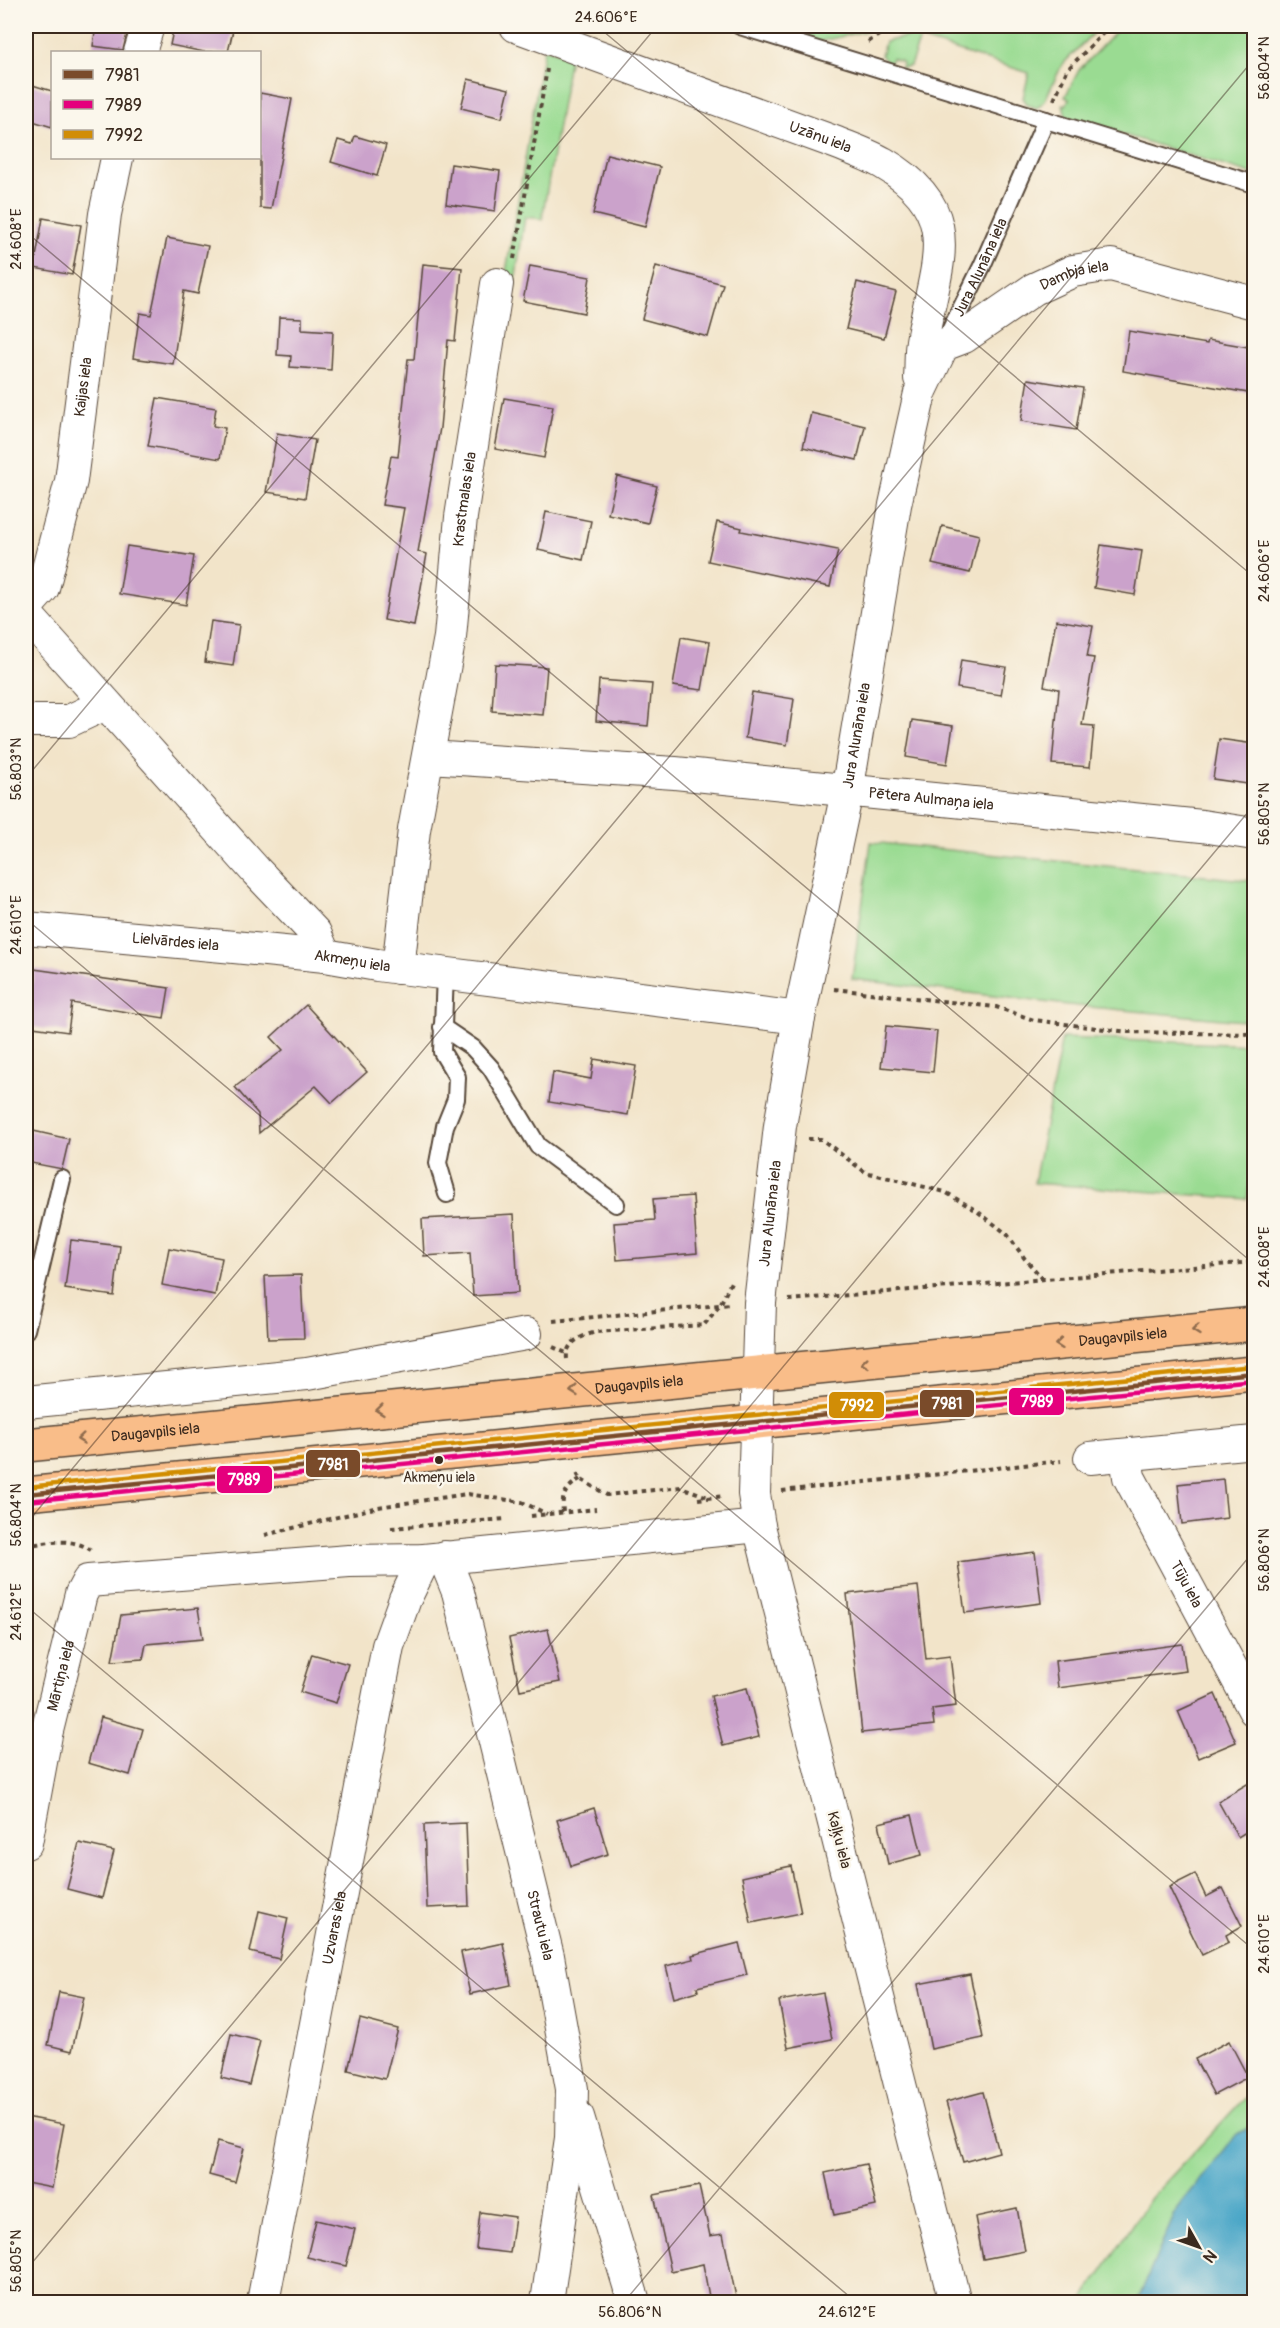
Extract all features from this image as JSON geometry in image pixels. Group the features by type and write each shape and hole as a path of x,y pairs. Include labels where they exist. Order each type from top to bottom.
{"highway":[{"name":"Daugavpils iela","path":"26,1445 1254,1324"},
{"path":"26,1494 1254,1373"}],"street":[{"path":"140,51 148,26"},
{"name":"Uzānu iela","path":"516,26 837,143 883,162 912,183 932,208 939,229 940,253 922,344 920,393"},
{"name":"Kaijas iela","path":"26,608 43,588 71,481 105,214 117,159"},
{"name":"Dambja iela","path":"943,345 964,337 1034,289 1073,271 1111,265 1254,303"},
{"name":"Krastmalas iela","path":"398,968 414,830 450,637 461,517 497,284"},
{"name":"Jura Alunāna iela","path":"758,1373 760,1303 780,1126 799,1018 847,792 895,505 920,393 943,345"},
{"name":"Akmeņu iela","path":"26,614 105,704 315,933 325,956 398,968 799,1018"},
{"path":"26,721 69,721 105,704"},
{"name":"Pētera Aulmaņa iela","path":"429,757 675,773 1202,826 1254,834"},
{"name":"Lielvārdes iela","path":"26,928 325,956"},
{"path":"26,1402 307,1374 526,1334"},
{"name":"Kaļķu iela","path":"758,1373 754,1494 759,1526 955,2302"},
{"path":"1090,1458 1254,1442"},
{"name":"Tūju iela","path":"1126,1455 1129,1477 1254,1710"},
{"path":"91,1567 434,1558 759,1526"},
{"name":"Strautu iela","path":"434,1558 458,1592 548,1956 572,2098 571,2138 547,2302"},
{"name":"Uzvaras iela","path":"263,2302 388,1646 405,1599 434,1558"},
{"name":"Mārtiņa iela","path":"26,1843 49,1724 81,1594 91,1567"},
{"path":"572,2098 634,2302"}],"lane":[{"path":"740,26 1254,184"},
{"name":"Jura Alunāna iela","path":"943,345 982,266 1046,120"},
{"path":"445,974 442,1052 457,1077 456,1099 445,1126 438,1163 447,1194"},
{"path":"442,1027 473,1048 491,1068 538,1146 616,1204"},
{"path":"26,1330 62,1179"}],"path":[{"path":"855,61 863,45 879,35 918,26"},
{"path":"1046,120 1067,70 1110,26"},
{"path":"497,284 510,277 553,39"},
{"path":"806,986 996,1007 1034,1020 1128,1032 1254,1034"},
{"path":"780,1126 810,1140 821,1139 865,1172 945,1192 978,1211 1007,1234 1045,1281"},
{"path":"777,1301 1045,1281 1254,1262"},
{"path":"526,1334 533,1324 544,1322 737,1304"},
{"path":"567,1359 566,1353 581,1337 596,1332 704,1325 720,1305"},
{"path":"686,1502 709,1497 1090,1458"},
{"path":"577,1473 580,1479 607,1495 681,1487 709,1497"},
{"path":"563,1512 562,1501 566,1488 580,1479"},
{"path":"285,1536 261,1537 378,1507 467,1494 522,1503 548,1514"},
{"path":"522,1517 608,1509"},
{"path":"380,1528 511,1518"},
{"path":"26,1546 54,1541 80,1543 91,1567"}],"green space":[{"path":"785,26 803,26 819,31 841,26 886,26 818,42 784,29"},
{"path":"951,26 1100,26 1062,65 1044,102 1037,108 1028,105 1023,98 1029,73 920,39 910,66 901,68 902,62 892,58 889,64 881,55 885,42"},
{"path":"1121,26 1254,26 1254,175 1066,117 1063,104 1066,105 1069,99 1065,97 1079,70"},
{"path":"544,48 570,56 542,219 525,217 512,302 501,301"},
{"path":"871,842 1254,881 1254,1022 1068,1005 852,979"},
{"path":"1062,1038 1254,1045 1254,1153 1247,1199 1034,1183"},
{"path":"1254,2088 1254,2302 1081,2302 1151,2198"}],"water":[{"path":"1254,2124 1254,2302 1137,2302 1177,2209 1237,2134"}],"building":[{"path":"96,26 129,26 123,50 93,46"},
{"path":"174,26 234,26 228,51 199,51 170,45"},
{"path":"468,79 509,89 502,118 461,108"},
{"path":"26,83 51,91 51,127 26,119"},
{"path":"261,93 292,99 271,209 260,208"},
{"path":"355,136 386,145 377,176 331,162 338,140 352,144"},
{"path":"607,154 660,167 645,227 593,214"},
{"path":"451,164 500,171 495,211 446,204"},
{"path":"43,218 81,225 72,275 34,268"},
{"path":"167,238 208,246 198,294 184,291 173,364 133,358 140,313 151,315"},
{"path":"423,264 462,268 455,341 448,340 440,428 418,552 427,554 414,626 384,620 404,508 382,505 391,456 398,457 408,359 414,359"},
{"path":"530,266 590,277 584,313 523,301"},
{"path":"656,266 723,284 708,337 642,319"},
{"path":"857,282 896,292 884,338 846,329"},
{"path":"279,317 302,318 302,329 333,331 331,370 290,367 291,356 277,355"},
{"path":"1129,331 1207,344 1208,340 1254,348 1254,394 1123,371"},
{"path":"1028,379 1083,388 1076,430 1021,421"},
{"path":"157,398 216,408 213,426 225,428 220,459 148,446"},
{"path":"504,398 553,406 544,458 495,449"},
{"path":"811,413 865,426 857,460 803,447"},
{"path":"277,433 315,440 305,498 266,492"},
{"path":"617,476 657,486 648,523 608,514"},
{"path":"546,512 591,521 583,560 538,550"},
{"path":"717,522 742,528 741,531 838,550 830,587 708,561"},
{"path":"942,526 979,535 970,573 932,564"},
{"path":"1101,545 1142,551 1135,595 1094,588"},
{"path":"127,546 194,556 186,605 119,594"},
{"path":"1056,620 1093,626 1087,657 1094,658 1082,725 1094,726 1090,767 1052,764 1059,689 1044,686"},
{"path":"211,621 239,625 233,666 205,662"},
{"path":"681,637 710,642 702,690 673,686"},
{"path":"961,660 1006,667 1001,695 957,688"},
{"path":"495,664 547,667 543,715 492,711"},
{"path":"599,680 652,684 648,726 596,721"},
{"path":"752,692 794,699 787,745 745,738"},
{"path":"912,720 953,726 947,764 906,757"},
{"path":"1219,739 1254,744 1254,785 1213,779"},
{"path":"34,969 169,988 164,1018 72,1003 68,1032 26,1026"},
{"path":"306,1005 367,1072 332,1103 316,1086 259,1133 258,1114 235,1087 283,1050 271,1037"},
{"path":"886,1026 937,1031 933,1072 881,1067"},
{"path":"594,1059 636,1066 628,1115 549,1102 553,1072 591,1079"},
{"path":"29,1130 69,1139 62,1169 26,1162"},
{"path":"693,1196 697,1253 617,1260 614,1223 655,1220 653,1199"},
{"path":"514,1214 518,1293 473,1296 470,1253 424,1256 422,1219"},
{"path":"71,1240 120,1246 114,1296 65,1289"},
{"path":"169,1248 222,1258 215,1295 162,1285"},
{"path":"301,1275 304,1338 268,1339 265,1276"},
{"path":"1223,1479 1227,1518 1182,1524 1178,1484"},
{"path":"1035,1552 1041,1603 965,1613 958,1562"},
{"path":"918,1586 926,1659 950,1656 956,1706 932,1709 934,1725 862,1733 847,1594"},
{"path":"198,1608 203,1639 146,1644 143,1659 112,1661 121,1615"},
{"path":"548,1629 560,1682 520,1690 509,1638"},
{"path":"1182,1644 1186,1671 1058,1688 1055,1661"},
{"path":"312,1654 348,1664 336,1703 300,1692"},
{"path":"747,1688 759,1737 723,1746 711,1696"},
{"path":"1215,1694 1236,1742 1198,1758 1178,1711"},
{"path":"101,1717 143,1729 130,1775 88,1763"},
{"path":"1254,1780 1254,1827 1238,1837 1218,1801"},
{"path":"594,1808 608,1854 571,1866 557,1820"},
{"path":"912,1815 922,1855 888,1864 879,1823"},
{"path":"466,1823 469,1906 427,1908 424,1825"},
{"path":"79,1843 114,1851 102,1898 67,1889"},
{"path":"791,1866 801,1913 751,1923 742,1877"},
{"path":"1195,1874 1206,1897 1223,1888 1242,1926 1226,1935 1229,1942 1202,1955 1169,1887"},
{"path":"259,1911 288,1918 279,1959 250,1952"},
{"path":"503,1943 511,1985 470,1994 461,1952"},
{"path":"739,1943 747,1975 697,1987 698,1991 674,1998 666,1966 693,1959 692,1955"},
{"path":"970,1974 983,2038 931,2049 918,1984"},
{"path":"59,1992 84,1997 72,2051 48,2045"},
{"path":"823,1993 832,2039 788,2048 779,2001"},
{"path":"360,2019 398,2029 385,2079 348,2070"},
{"path":"231,2034 260,2041 249,2085 221,2078"},
{"path":"1229,2041 1248,2077 1214,2095 1195,2059"},
{"path":"983,2092 999,2152 963,2162 946,2102"},
{"path":"26,2117 64,2124 52,2188 26,2183"},
{"path":"218,2141 244,2148 235,2182 209,2175"},
{"path":"866,2164 876,2206 834,2215 825,2173"},
{"path":"699,2186 710,2236 723,2234 737,2302 710,2302 703,2264 671,2271 654,2195"},
{"path":"1017,2208 1025,2251 983,2259 975,2217"},
{"path":"480,2212 515,2217 510,2253 476,2249"},
{"path":"316,2220 355,2229 346,2266 307,2257"}],"transit line":[{"name":"7992","path":"26,1487 1253,1366"},
{"name":"7981","path":"26,1494 1254,1373"},
{"name":"7989","path":"27,1501 1254,1380"}],"place":[{"name":"Akmeņu iela","path":"439,1460"}]}
